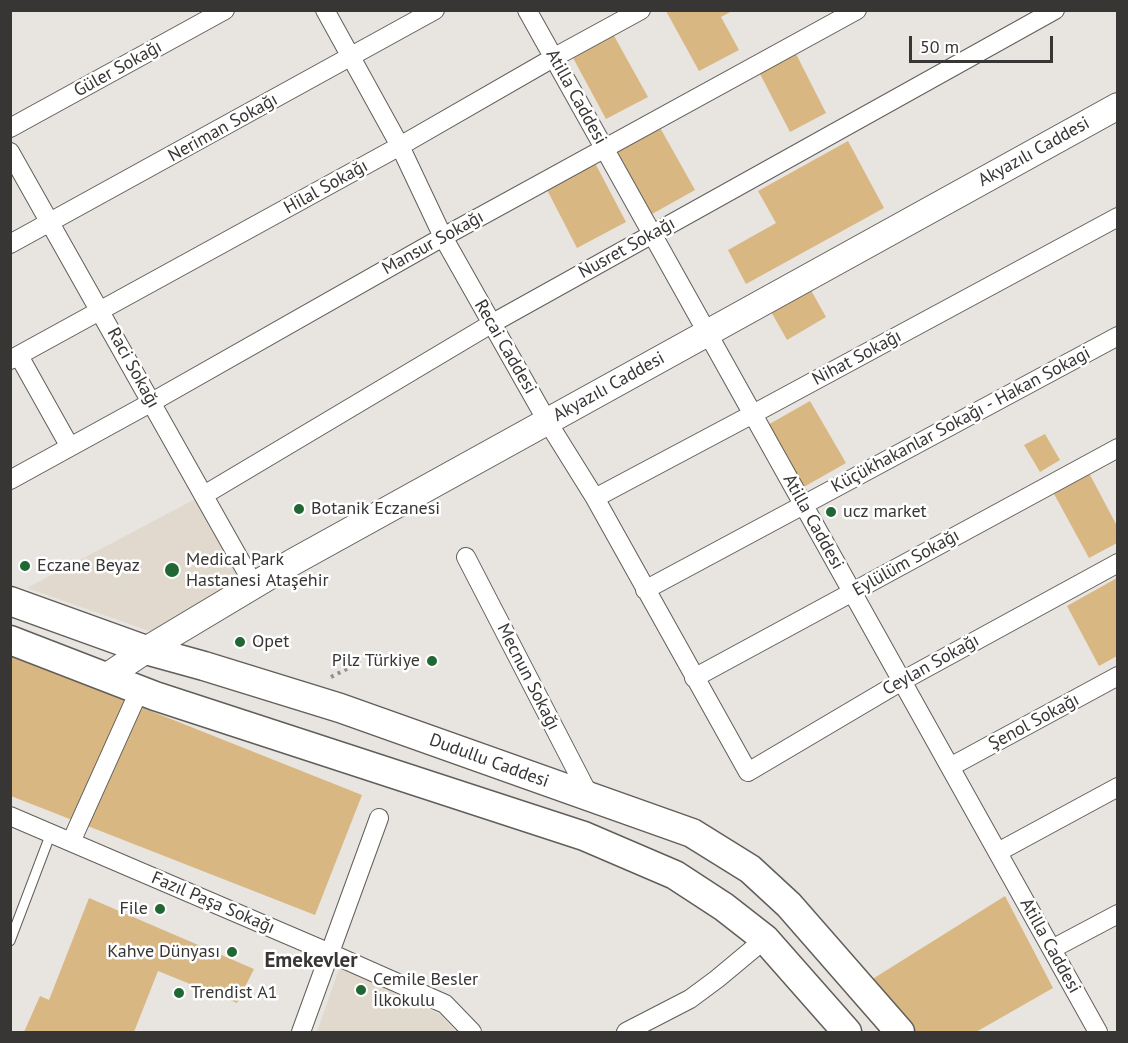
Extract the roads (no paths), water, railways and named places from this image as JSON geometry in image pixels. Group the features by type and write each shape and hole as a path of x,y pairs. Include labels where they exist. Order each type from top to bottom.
{"main road":[{"name":"Dudullu Caddesi","path":"10,601 146,650 340,708 692,833 750,869 789,905 900,1032"},
{"path":"10,640 139,691 584,836 675,874 724,906 765,939 847,1032"}],"street":[{"name":"Güler Sokağı","path":"10,128 225,10"},
{"name":"Recai Caddesi","path":"325,10 400,146 442,237 547,421 595,498 748,772"},
{"name":"Neriman Sokağı","path":"10,244 435,10"},
{"name":"Atilla Caddesi","path":"527,10 1098,1032"},
{"name":"Hilal Sokağı","path":"15,358 641,10"},
{"name":"Mansur Sokağı","path":"10,480 442,237 857,10"},
{"name":"Nusret Sokağı","path":"204,495 491,324 1055,10"},
{"name":"Akyazılı Caddesi","path":"106,677 146,650 254,585 1118,106"},
{"name":"Raci Sokağı","path":"10,152 254,585"},
{"name":"Nihat Sokağı","path":"595,498 1118,216"},
{"name":"Küçükhakanlar Sokağı - Hakan Sokagi","path":"645,590 1118,336"},
{"path":"15,358 70,447"},
{"name":"Eylülüm Sokağı","path":"694,678 1118,448"},
{"name":"Mecnun Sokağı","path":"466,557 590,797"},
{"name":"Ceylan Sokağı","path":"748,772 902,681 1118,563"},
{"name":"Şenol Sokağı","path":"950,767 1118,676"},
{"path":"71,842 139,691"},
{"path":"998,852 1118,787"},
{"name":"Fazıl Paşa Sokağı","path":"10,816 330,952 445,1004 472,1032"},
{"path":"301,1032 379,818"},
{"path":"1052,949 1118,914"},
{"path":"626,1032 690,999 765,939"}],"lane":[{"path":"10,941 51,833"}],"place":[{"name":"Botanik Eczanesi","path":"299,509"},
{"name":"ucz market","path":"831,512"},
{"name":"Eczane Beyaz","path":"25,566"},
{"name":"Medical Park Hastanesi Ataşehir","path":"172,570"},
{"name":"Opet","path":"240,642"},
{"name":"Pilz Türkiye","path":"432,661"},
{"name":"File","path":"160,909"},
{"name":"Kahve Dünyası","path":"232,952"},
{"name":"Cemile Besler İlkokulu","path":"361,990"},
{"name":"Trendist A1","path":"179,993"}],"district":[{"name":"Emekevler","path":"311,961"}]}
